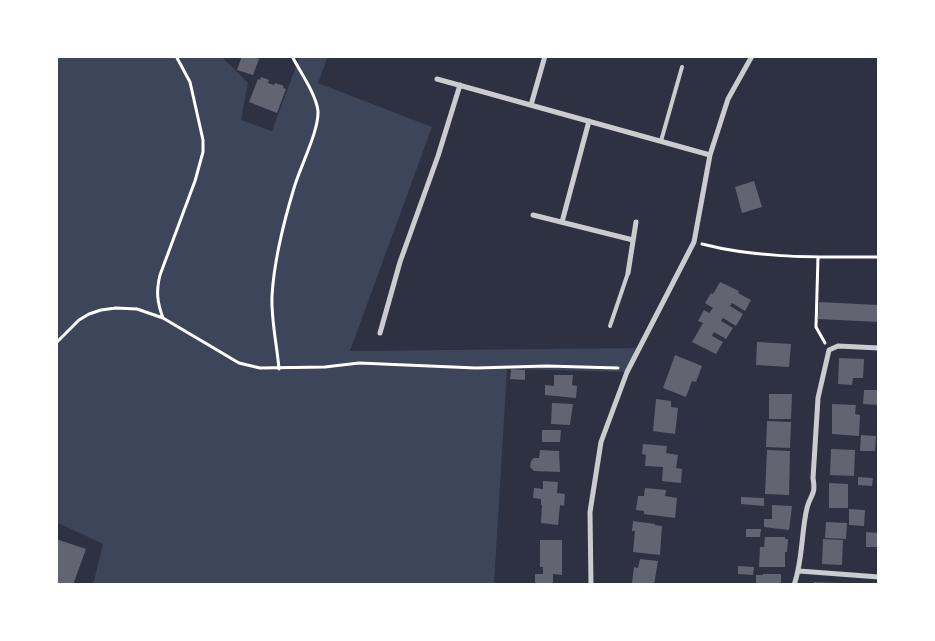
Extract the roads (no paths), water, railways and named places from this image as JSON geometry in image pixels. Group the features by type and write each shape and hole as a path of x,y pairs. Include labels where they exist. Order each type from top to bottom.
{"street":[{"path":"531,105 545,56"},
{"path":"591,585 590,512 601,442 628,369 694,242 710,155 728,99 752,56"},
{"path":"438,79 710,155"},
{"path":"380,333 400,262 438,156 460,85"},
{"path":"562,222 589,121"},
{"path":"533,215 633,240"},
{"path":"628,273 636,222"},
{"path":"794,585 799,571 808,507 815,490 813,478 818,398 829,350 838,346 879,348"},
{"path":"799,571 879,577"}],"lane":[{"path":"661,141 682,68"},
{"path":"610,326 628,273"}]}
